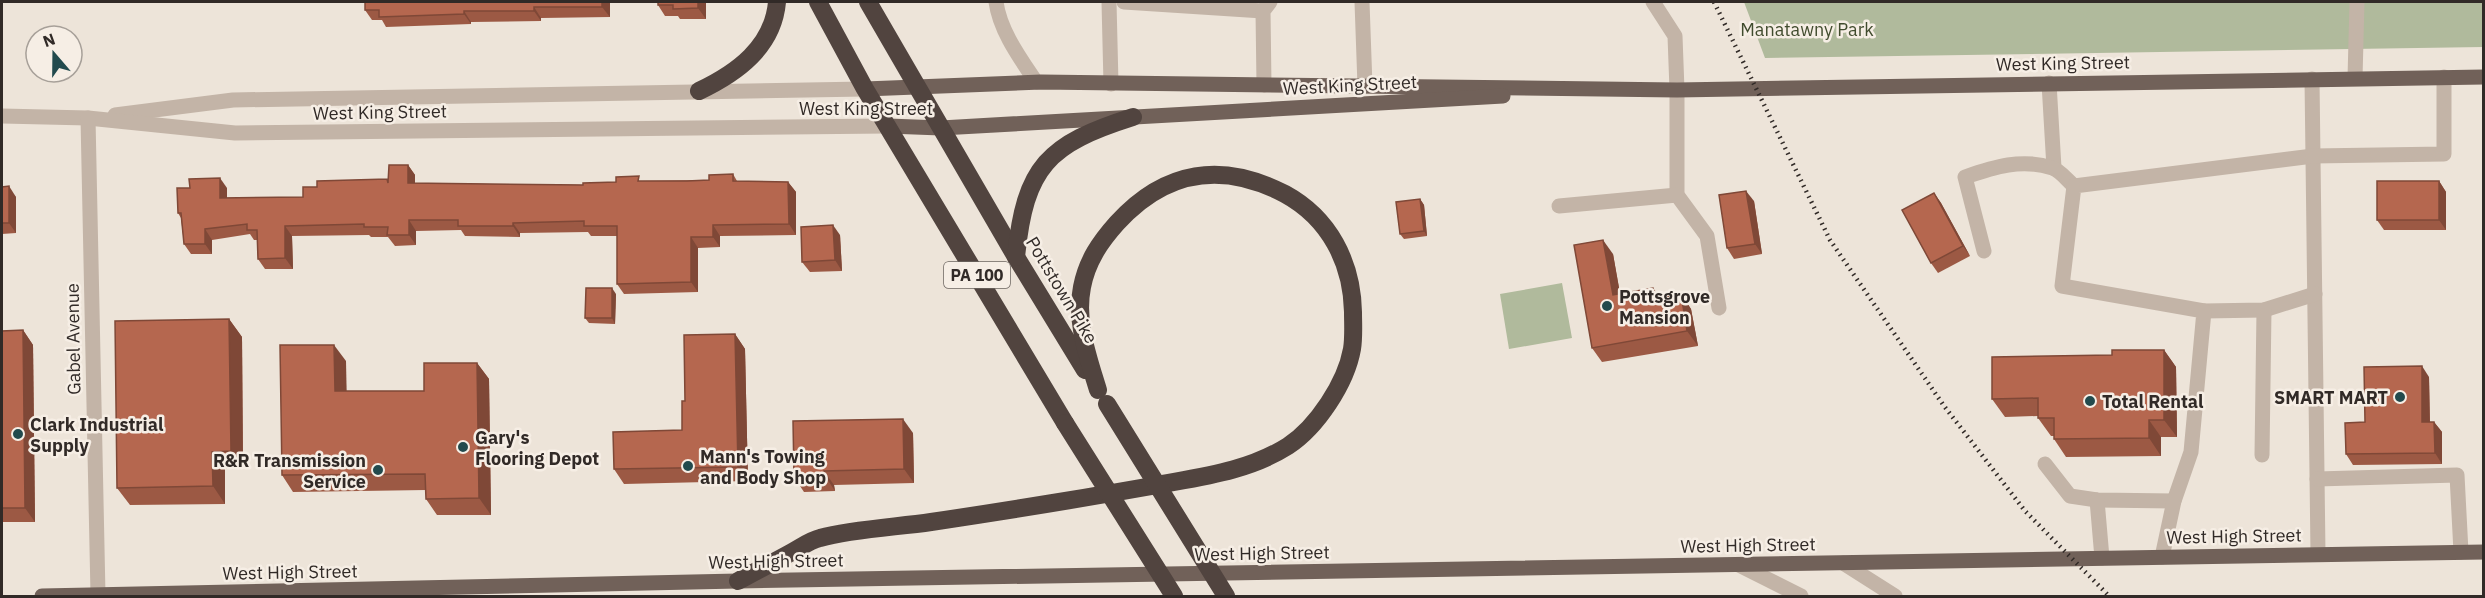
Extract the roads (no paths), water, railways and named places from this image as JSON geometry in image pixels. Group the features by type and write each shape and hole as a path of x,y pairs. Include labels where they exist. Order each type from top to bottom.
{"highway":[{"path":"699,91 721,81 741,68 752,57 769,31 775,17 777,2"},
{"name":"PA 100","path":"818,2 888,126 1065,423 1174,597"},
{"name":"Pottstown Pike","path":"868,2 1016,257 1226,597"},
{"path":"883,2 883,28"},
{"path":"1016,257 1023,206 1036,176 1044,165 1067,144 1081,136 1133,117"},
{"path":"738,581 818,538 1057,503 1229,472 1269,457 1292,444 1317,418 1336,392 1352,349 1353,299 1348,272 1324,224 1306,207 1284,194 1258,182 1234,176 1210,173 1186,176 1140,200 1101,241 1087,267 1081,289 1080,317 1084,344 1102,397"}],"main road":[{"name":"West King Street","path":"866,88 1036,82 1677,90 2484,77"},
{"name":"West King Street","path":"888,126 941,128 1644,88"},
{"name":"West High Street","path":"42,597 738,581 2484,552"}],"street":[{"path":"996,2 998,13 1019,58 1036,82"},
{"path":"1109,2 1111,84"},
{"path":"1124,2 1267,6 1264,85"},
{"path":"1362,2 1365,86"},
{"path":"1653,2 1675,36 1677,195 1707,236 1719,308"},
{"path":"2355,78 2357,2"},
{"path":"1984,251 1965,177 2006,164 2054,168 2074,186 2313,156 2444,154 2444,77"},
{"path":"2312,79 2318,554"},
{"path":"2049,83 2054,168"},
{"name":"West King Street","path":"88,118 233,100 866,88"},
{"name":"West King Street","path":"2,116 88,118 235,133 888,126"},
{"name":"Gabel Avenue","path":"88,118 98,596"},
{"path":"2074,186 2062,286 2204,311 2264,310 2315,294"},
{"path":"1559,206 1677,195"},
{"path":"2262,455 2264,310"},
{"path":"2162,557 2174,501 2191,452 2204,311"},
{"path":"2045,464 2070,496 2097,500 2174,501"},
{"path":"2317,479 2457,475 2462,552"},
{"path":"2097,500 2102,558"},
{"path":"1843,563 1895,597"},
{"path":"1739,565 1801,597"}],"railway":[{"path":"1714,2 1830,240 1944,406 2025,511 2109,596"}],"place":[{"name":"Pottsgrove Mansion","path":"1607,306"},
{"name":"SMART MART","path":"2400,397"},
{"name":"Total Rental","path":"2090,401"},
{"name":"Clark Industrial Supply","path":"18,434"},
{"name":"Gary's Flooring Depot","path":"463,447"},
{"name":"Mann's Towing and Body Shop","path":"688,466"},
{"name":"R&R Transmission Service","path":"378,470"}],"park label":[{"name":"Manatawny Park","path":"1807,29"}]}
